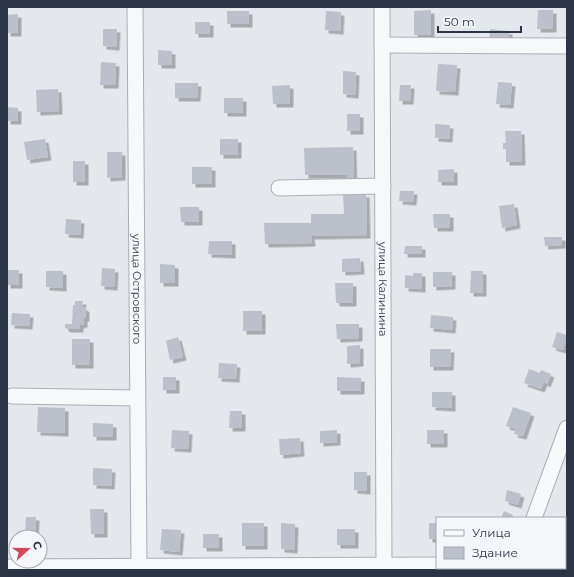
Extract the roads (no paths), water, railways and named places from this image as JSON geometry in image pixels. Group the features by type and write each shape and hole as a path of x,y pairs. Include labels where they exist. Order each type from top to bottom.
{"street":[{"name":"улица Островского","path":"135,7 139,568"},
{"name":"улица Калинина","path":"382,7 384,568"},
{"path":"382,45 567,46"},
{"path":"279,188 383,186"},
{"path":"12,396 137,398"},
{"path":"534,517 567,428"},
{"path":"7,567 384,568 436,565"}]}
